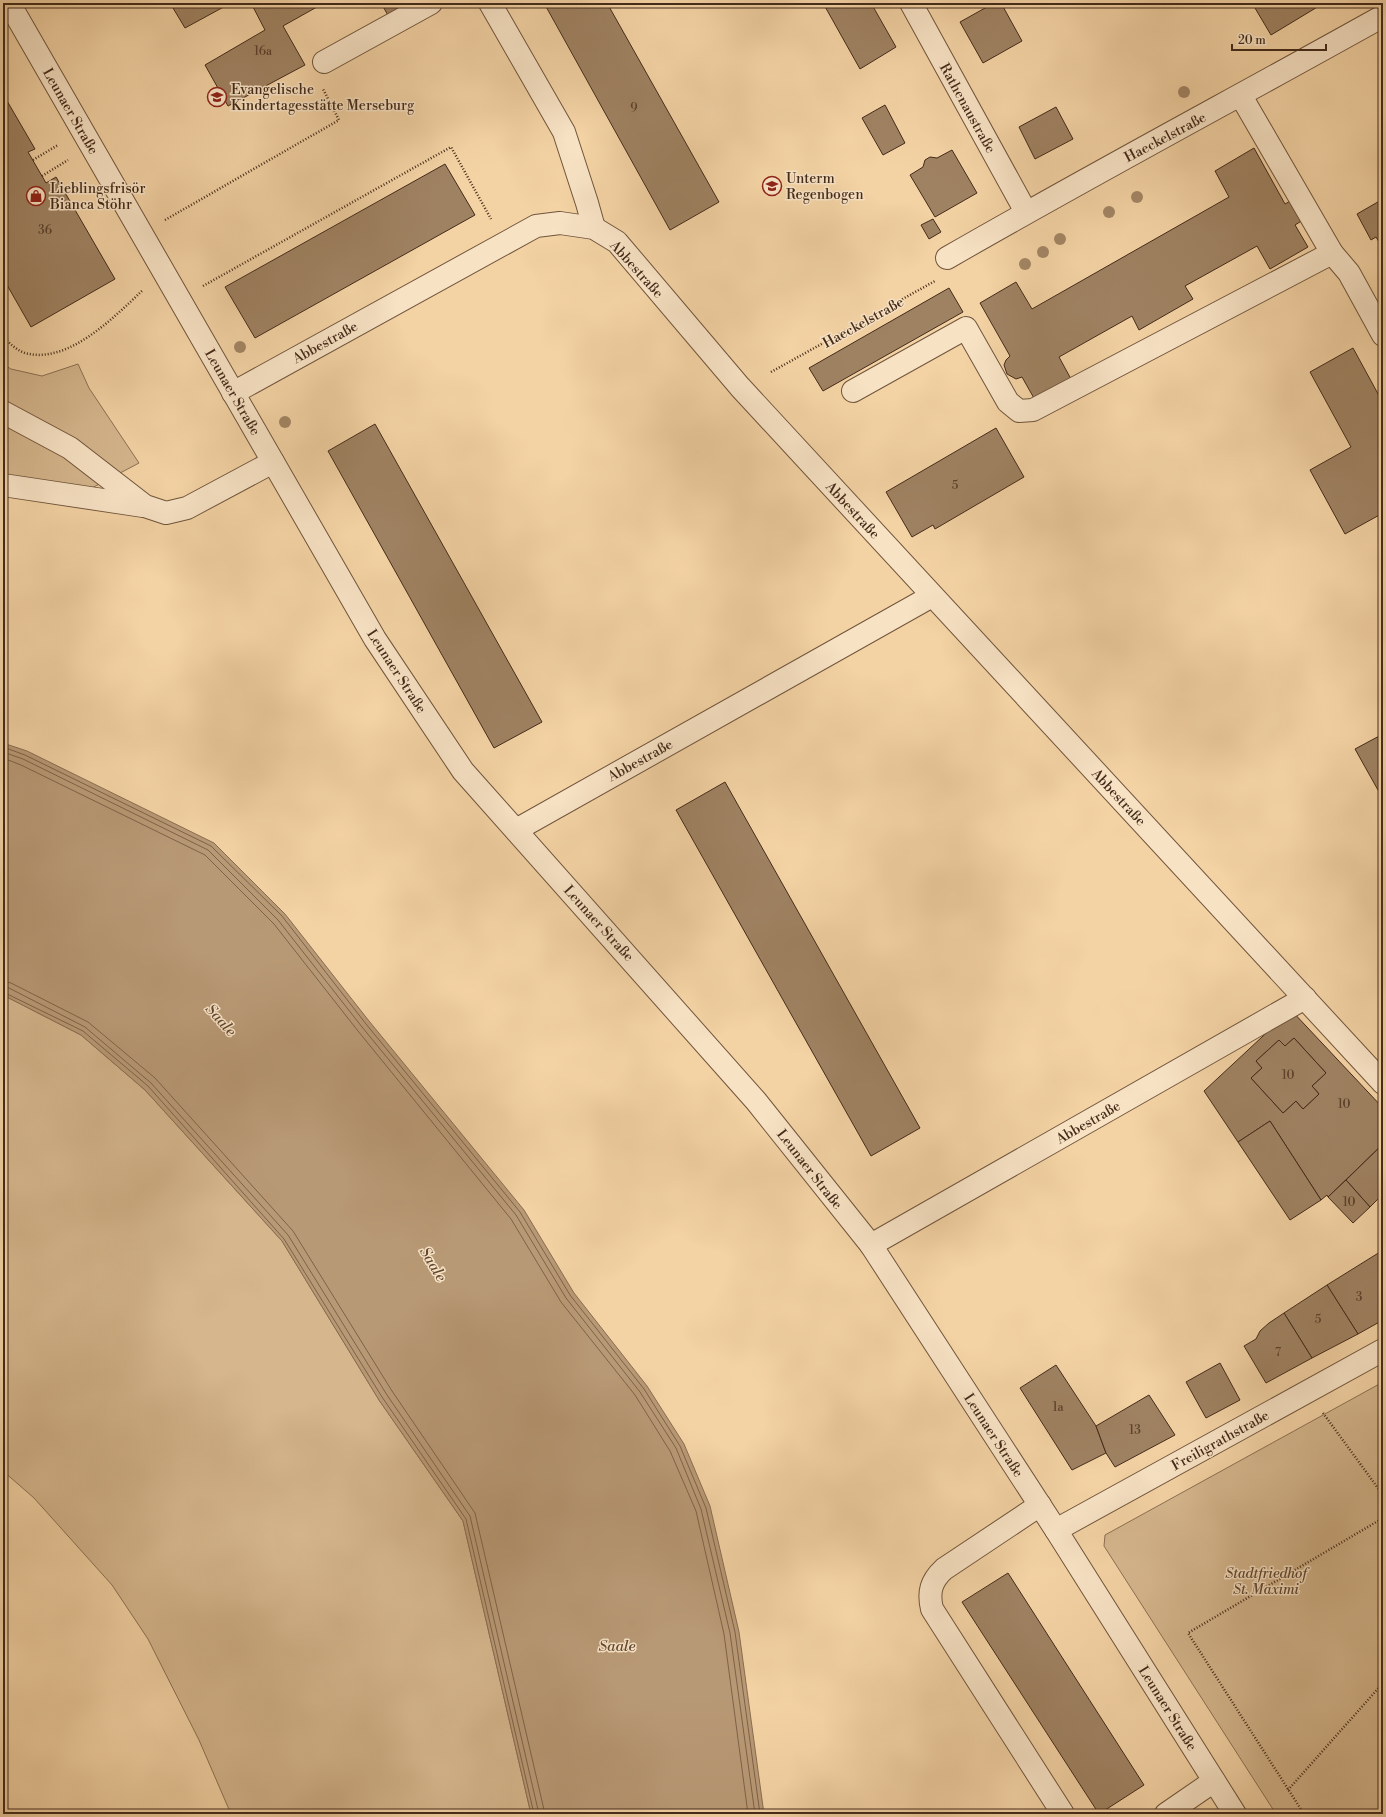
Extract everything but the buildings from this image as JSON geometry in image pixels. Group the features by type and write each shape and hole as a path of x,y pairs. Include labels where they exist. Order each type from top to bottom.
{"street":[{"name":"Leunaer Straße","path":"9,3 375,639 463,771 756,1101 871,1246 1040,1505 1235,1814"},
{"path":"324,62 431,3"},
{"path":"490,3 564,132 594,228"},
{"name":"Rathenaustraße","path":"911,3 1026,212"},
{"name":"Haeckelstraße","path":"944,268 1026,212 1241,96 1383,16"},
{"path":"1241,96 1332,253 1349,273 1383,335"},
{"name":"Abbestraße","path":"233,393 536,226 560,223 594,228 617,242 740,387 1383,1083"},
{"path":"853,390 966,328 1008,402 1019,410 1033,410 1332,253"},
{"path":"3,412 70,448 144,506"},
{"path":"3,485 144,506 166,513 187,508 273,462"},
{"name":"Abbestraße","path":"516,830 932,596"},
{"name":"Abbestraße","path":"871,1246 1305,998"},
{"name":"Freiligrathstraße","path":"1056,1530 1383,1350"},
{"path":"1040,1505 944,1569 935,1577 930,1587 929,1597 932,1609 1063,1814"},
{"path":"1166,1814 1214,1781"}],"path":[{"path":"164,220 339,120 321,85 324,62"},
{"path":"33,160 59,144"},
{"path":"202,286 451,147 493,222"},
{"path":"42,176 69,160"},
{"name":"Haeckelstraße","path":"771,372 944,268"},
{"path":"3,336 12,346 24,353 41,355 63,350 102,327 148,286 166,276"},
{"path":"1308,1391 1383,1495"},
{"path":"1304,1814 1188,1633 1383,1518"},
{"path":"1288,1790 1383,1683"}],"green space":[{"path":"3,364 11,369 42,376 78,364 89,388 139,463 90,489 3,475"},
{"path":"3,995 81,1035 145,1090 282,1241 379,1400 463,1521 531,1814 231,1814 199,1740 148,1639 112,1585 34,1498 3,1471"},
{"name":"Stadtfriedhof St. Maximi","path":"1383,1382 1383,1814 1276,1814 1104,1546 1105,1535"}],"water":[{"name":"Saale","path":"3,743 27,751 214,843 285,914 369,1021 524,1210 574,1293 647,1386 684,1444 710,1506 739,1632 764,1814 531,1814 463,1521 379,1400 282,1241 145,1090 81,1035 3,995"}],"place":[{"name":"Evangelische Kindertagesstätte Merseburg","path":"217,97"},
{"name":"Unterm Regenbogen","path":"772,186"},
{"name":"Lieblingsfrisör Bianca Stöhr","path":"36,196"}]}
